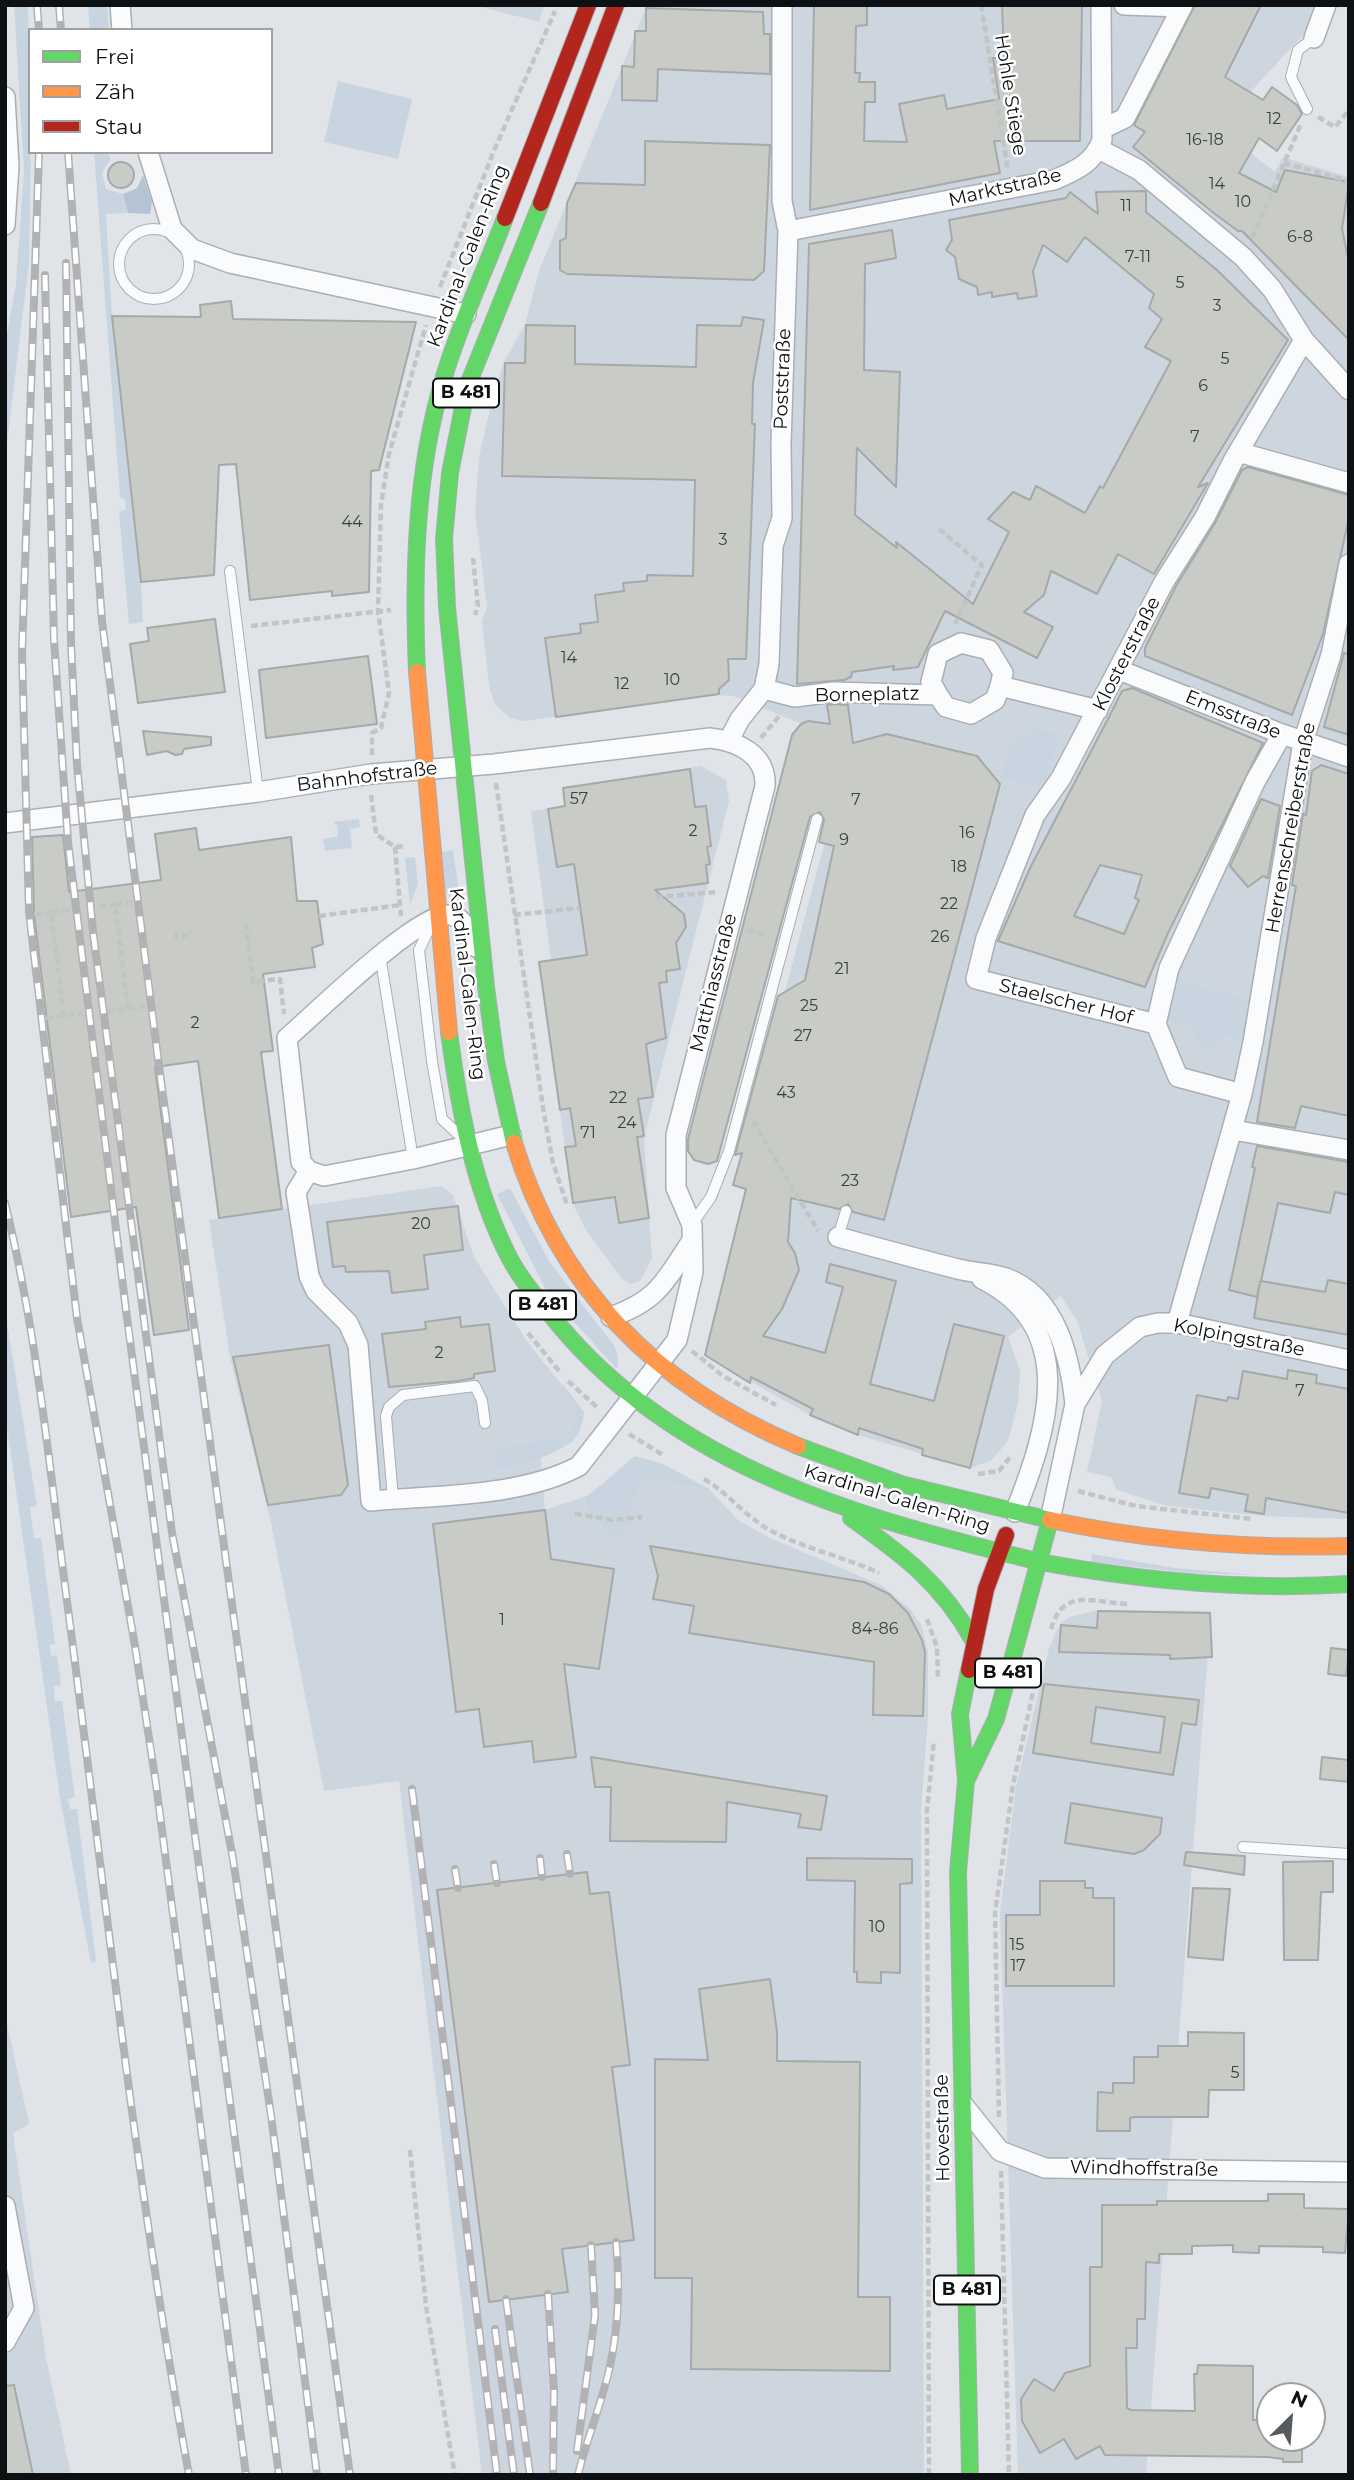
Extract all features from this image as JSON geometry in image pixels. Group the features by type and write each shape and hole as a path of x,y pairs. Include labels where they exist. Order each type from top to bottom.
{"main road":[{"name":"Kardinal-Galen-Ring","path":"588,5 498,241 466,314 432,417 419,495 415,607 422,769 451,1052 470,1146 508,1256 555,1322 592,1365 633,1400 683,1437 831,1504 999,1552 1109,1574 1229,1587 1311,1588 1349,1584"},
{"name":"Kardinal-Galen-Ring","path":"616,5 583,97 483,343 458,422 445,520 444,562 462,766 485,965 511,1135 537,1213 561,1256 611,1317 660,1365 707,1400 756,1427 854,1469 926,1491 1121,1536 1198,1545 1349,1546"},
{"path":"831,1504 929,1575 957,1609 973,1640"},
{"name":"B 481","path":"999,1552 1015,1512"},
{"name":"B 481","path":"1040,1562 1050,1520"},
{"name":"Hovestraße","path":"970,2475 958,1872 966,1781 960,1714 973,1640 999,1552"},
{"name":"Hovestraße","path":"966,1781 996,1719 1040,1562"}],"street":[{"path":"120,5 122,28"},
{"name":"Poststraße","path":"729,740 740,719 764,689 769,664 773,546 782,518 781,444 788,231 782,201 782,5"},
{"path":"1101,5 1102,129 1099,149 1139,170 1244,257 1272,289 1304,340 1349,390"},
{"path":"1102,129 1125,118 1182,6 1124,5"},
{"path":"1314,38 1326,5"},
{"path":"5,97 9,166 5,225"},
{"name":"Marktstraße","path":"788,231 1054,180 1072,173 1093,158 1099,149"},
{"path":"149,154 172,229 181,241 192,249 230,263 466,314"},
{"name":"Klosterstraße","path":"976,979 986,938 1035,816 1060,778 1164,582 1205,517 1238,452 1304,340"},
{"path":"1238,452 1349,483"},
{"name":"Herrenschreiberstraße","path":"1177,1324 1242,1094 1303,742 1331,654 1349,564"},
{"path":"950,649 961,643 989,650 1003,673 1000,686 1098,710"},
{"name":"Borneplatz","path":"950,649 938,654 931,682 946,707 971,713 995,700 1000,686"},
{"name":"Emsstraße","path":"1119,670 1303,742 1349,757"},
{"name":"Borneplatz","path":"764,689 795,697 833,692 938,695"},
{"name":"Herrenschreiberstraße","path":"1156,1024 1168,968 1255,782 1282,734"},
{"name":"Bahnhofstraße","path":"5,823 258,792 362,775 494,764 710,738 729,740"},
{"name":"Matthiasstraße","path":"393,1499 493,1490 561,1476 579,1466 633,1400 677,1340 693,1272 691,1233 677,1188 676,1135 765,786 766,773 761,761 729,740"},
{"path":"485,965 467,928 450,915 436,916 380,955 287,1038 301,1161 309,1171 324,1176 413,1159 511,1135"},
{"name":"Staelscher Hof","path":"976,979 1156,1024"},
{"path":"1156,1024 1178,1077 1242,1094"},
{"path":"1233,1130 1349,1150"},
{"path":"309,1171 296,1192 309,1276 316,1291 348,1323 358,1345 371,1501 393,1499"},
{"path":"611,1317 640,1307 656,1294 691,1233"},
{"path":"838,1237 966,1271 1004,1278 1018,1284 1052,1320 1065,1346 1075,1404"},
{"path":"966,1271 999,1287 1027,1316 1039,1337 1048,1362 1050,1387 1046,1416 1034,1464 1015,1512"},
{"name":"Kolpingstraße","path":"1050,1520 1075,1404 1105,1355 1140,1327 1158,1323 1177,1324 1349,1360"},
{"path":"964,2106 1000,2151"},
{"name":"Windhoffstraße","path":"1000,2151 1045,2168 1349,2172"},
{"path":"5,2206 24,2308 5,2342"}],"lane":[{"path":"1307,109 1291,77 1298,50 1314,38"},
{"path":"161,229 181,241 190,262 188,273 176,292 165,298 143,298 125,283 120,273 122,250 138,233 161,229"},
{"path":"230,571 258,792"},
{"path":"691,1233 711,1197 729,1152 817,819"},
{"path":"380,955 413,1159"},
{"path":"838,1237 846,1211"},
{"path":"393,1499 386,1416 394,1400 403,1395 475,1386 482,1401 485,1423"},
{"path":"1243,1847 1349,1854"}],"path":[{"name":"Hohle Stiege","path":"981,5 1011,190"},
{"path":"1244,257 1307,109"},
{"path":"1335,127 1349,110"},
{"path":"1284,163 1349,181"},
{"path":"939,529 982,565 957,618 950,649"},
{"path":"472,552 478,606 474,621"},
{"path":"239,628 415,607"},
{"name":"Borneplatz","path":"749,752 795,697"},
{"path":"494,764 514,915 553,1163 572,1214"},
{"path":"319,916 400,905 395,847 376,834 371,800"},
{"path":"656,897 712,890 736,897"},
{"path":"99,907 135,902"},
{"path":"115,905 128,1009"},
{"path":"514,915 580,908"},
{"path":"34,914 71,910"},
{"path":"51,913 64,1016"},
{"path":"246,924 253,982 280,979 287,1038"},
{"path":"729,926 785,940"},
{"path":"176,932 176,937 191,935 190,930"},
{"path":"107,1012 149,1006"},
{"path":"46,1018 83,1013"},
{"path":"742,1104 818,1232 838,1237"},
{"path":"677,1340 723,1376 783,1408"},
{"path":"615,1423 641,1443 669,1458"},
{"path":"972,1475 999,1471 1016,1447"},
{"path":"693,1472 716,1486 750,1518 769,1530 883,1575"},
{"path":"1096,1496 1136,1506 1261,1520"},
{"path":"575,1514 622,1520 642,1517"},
{"path":"1049,1633 1061,1606 1073,1599 1141,1605"},
{"path":"925,1615 937,1647 939,1689"},
{"path":"1009,2475 995,1913 1013,1785 1036,1682"},
{"path":"929,2475 927,1811 934,1738"},
{"path":"410,2150 426,2306 455,2475"}],"shaded area":[{"path":"14,5 28,5 28,154 31,154 29,263 5,459 5,345 16,284 24,171"},
{"path":"88,5 107,5 109,28 90,28"},
{"path":"473,5 544,5 539,22"},
{"path":"647,5 1317,5 1306,32 1253,89 1227,135 1275,172 1283,157 1349,177 1346,252 1349,258 1349,1519 1263,1516 1167,1506 1117,1490 1111,1477 1087,1472 1102,1401 1077,1321 1061,1296 1008,1337 1020,1370 1018,1403 1011,1431 1007,1442 992,1460 971,1468 858,1435 810,1415 705,1356 746,1190 733,1186 851,744 733,696 719,695 523,721 510,718 495,704 489,686 482,621 487,606 475,511 479,457 494,391 504,362 525,324 539,271"},
{"path":"338,81 412,99 398,159 324,142"},
{"path":"94,154 108,154 111,159 102,173 106,189 123,194 128,213 106,214 112,316 141,582 143,622 129,624 119,512 126,509 125,500 120,497"},
{"path":"143,175 152,202 150,214 128,213 123,194 137,188"},
{"path":"1037,729 1059,734 1047,778 1036,786 1001,777 1010,745"},
{"path":"701,766 726,780 729,801 644,1137 652,1259 640,1281 630,1284 621,1278 586,1230 573,1204 539,962 551,960 531,811 565,806 563,788"},
{"path":"359,819 360,827 350,829 352,848 325,851 323,839 338,836 337,825 332,822"},
{"path":"453,850 460,899 453,900 445,891 442,852"},
{"path":"415,857 418,884 410,905 405,858"},
{"path":"1177,982 1249,999 1242,1040 1222,1034 1219,1044 1211,1048 1199,1045 1195,1037 1196,1028 1168,1021"},
{"path":"441,1186 453,1195 474,1257 528,1343 584,1412 580,1430 572,1442 541,1457 545,1510 590,1495 633,1457 650,1460 709,1489 738,1520 768,1537 881,1585 911,1610 921,1625 928,1652 928,1718 921,1810 924,2475 482,2475 399,1781 324,1791 270,1518 230,1357 209,1220"},
{"path":"510,1188 549,1261 613,1344 618,1355 618,1367 616,1368 547,1292 497,1194"},
{"path":"5,1311 37,1506 30,1507 34,1538 41,1538 55,1644 50,1645 51,1656 57,1655 61,1685 54,1686 55,1701 62,1701 75,1797 68,1799 70,1809 77,1809 96,1961 91,1963 60,1798 5,1414"},
{"path":"562,1383 584,1412 577,1436 546,1456 513,1467 497,1467 493,1449 567,1437 577,1422 575,1405 569,1401"},
{"path":"636,1456 663,1464 711,1490 643,1477 624,1529 612,1536 590,1515 585,1498"},
{"path":"1092,1554 1175,1568 1255,1575 1192,1573 1091,1562"},
{"path":"1098,1610 1211,1611 1146,2475 1018,2475 1000,1913 1016,1787 1049,1648 1060,1624 1069,1617"},
{"path":"5,2015 29,2124 13,2133 46,2358 71,2475 5,2475"}],"building":[{"path":"814,5 867,5 867,25 856,26 855,73 860,73 859,82 875,82 875,102 865,102 864,141 907,142 899,104 944,95 947,109 999,99 993,58 1004,58 1002,5 1082,5 1080,141 994,141 1000,173 810,210"},
{"path":"1195,5 1261,5 1225,77 1263,100 1272,87 1297,105 1302,114 1277,151 1259,138 1239,173 1276,192 1285,170 1349,182 1342,229 1349,262 1349,340 1242,231 1238,231 1215,214 1133,147 1145,132 1134,125"},
{"path":"646,8 763,12 764,34 770,34 770,74 658,69 657,101 622,100 622,66 634,67 635,31 646,31"},
{"path":"645,141 770,145 764,271 754,280 567,274 560,270 560,241 566,238 567,203 576,183 645,185"},
{"path":"121,162 130,166 134,175 130,184 121,188 112,184 108,175 112,166"},
{"path":"1146,191 1146,212 1217,270 1288,340 1198,487 1208,483 1154,574 1118,554 1097,594 1051,571 1044,595 1024,612 1053,627 1037,658 945,611 918,667 893,670 894,666 852,672 851,677 844,680 797,684 809,244 892,230 896,258 865,264 864,370 900,372 896,487 857,448 855,515 897,548 896,542 973,604 1009,532 988,519 1013,492 1030,500 1036,486 1085,513 1100,486 1103,488 1171,361 1145,347 1162,319 1149,308 1154,294 1085,237 1067,262 1043,245 1033,271 1037,296 1018,299 1017,293 992,297 992,292 978,295 977,287 959,279 955,257 946,250 952,240 949,220 1066,198 1070,192 1098,214 1096,192"},
{"path":"231,301 233,319 416,322 379,470 371,471 369,592 332,596 332,591 250,600 236,464 219,465 214,575 141,582 112,316 201,317 200,305"},
{"path":"743,317 764,320 753,383 752,424 755,424 746,659 728,659 729,680 719,689 719,694 556,717 545,638 581,633 580,624 598,622 595,595 624,591 623,583 647,581 647,575 693,576 695,480 502,476 505,363 525,363 526,325 575,326 575,364 696,367 697,325 741,326"},
{"path":"1248,467 1349,495 1349,518 1323,634 1292,715 1145,656 1145,648 1176,586 1215,523 1242,470"},
{"path":"215,619 225,692 138,703 130,644 149,641 147,628"},
{"path":"1344,653 1349,654 1349,735 1324,727"},
{"path":"368,656 377,724 266,738 259,670"},
{"path":"1132,688 1263,743 1168,933 1145,987 998,941 1031,866 1122,691","holes":["1100,865 1142,875 1135,898 1139,900 1124,934 1074,916"]},
{"path":"827,705 848,705 853,743 887,734 977,756 1000,784 884,1220 853,1212 848,1204 839,1209 791,1198 788,1242 795,1253 799,1270 782,1309 763,1336 825,1353 843,1287 826,1282 830,1264 896,1281 870,1384 934,1401 954,1324 1004,1336 970,1468 922,1455 923,1449 859,1428 858,1435 810,1415 813,1409 751,1377 750,1383 705,1355 746,1189 733,1185 742,1153 735,1155 778,996 805,980 834,846 819,842 824,820 820,812 810,817 717,1161 708,1164 694,1160 688,1151 688,1139 792,735 801,724 808,721 830,724"},
{"path":"143,731 211,737 211,745 184,749 182,754 175,755 167,751 147,755"},
{"path":"1321,765 1349,774 1349,1116 1301,1106 1295,1128 1257,1122 1296,886 1292,885 1303,814 1306,815 1312,771"},
{"path":"690,769 695,807 706,806 711,846 707,847 710,864 706,865 708,883 655,890 684,914 686,927 676,943 680,969 666,971 667,982 659,983 666,1038 646,1044 653,1097 638,1099 644,1136 637,1137 649,1218 619,1223 615,1197 573,1203 565,1147 576,1146 570,1108 560,1110 539,962 587,955 574,864 557,867 548,809 565,806 563,788"},
{"path":"1261,799 1280,806 1268,878 1263,876 1248,887 1230,866"},
{"path":"196,828 199,850 291,837 297,901 317,901 323,944 312,948 315,967 263,974 273,1051 261,1052 282,1209 219,1218 198,1061 155,1067 189,1330 154,1335 136,1207 71,1217 34,914 32,837 63,835 69,892 161,880 155,834"},
{"path":"1257,1146 1349,1162 1349,1195 1335,1192 1330,1213 1278,1203 1261,1281 1325,1292 1328,1280 1349,1284 1349,1335 1254,1318 1260,1282 1257,1297 1229,1290 1255,1168 1252,1167"},
{"path":"458,1206 463,1250 424,1255 428,1289 392,1293 389,1271 346,1272 345,1266 333,1267 327,1222"},
{"path":"460,1317 461,1327 489,1324 495,1371 474,1374 474,1378 458,1381 389,1387 382,1334 426,1329 425,1322"},
{"path":"329,1345 348,1485 341,1495 268,1505 233,1357"},
{"path":"1288,1370 1317,1375 1316,1383 1349,1389 1349,1513 1266,1498 1264,1514 1245,1511 1248,1495 1211,1488 1209,1498 1179,1493 1197,1395 1227,1401 1228,1397 1238,1399 1243,1371 1287,1379"},
{"path":"545,1510 551,1559 614,1569 599,1669 564,1664 576,1757 534,1762 532,1741 484,1747 479,1709 456,1712 433,1524"},
{"path":"650,1546 864,1582 889,1594 908,1613 922,1640 925,1652 923,1716 873,1715 874,1662 689,1633 694,1606 653,1599 658,1576"},
{"path":"1098,1611 1210,1613 1212,1657 1170,1659 1170,1655 1059,1652 1061,1625 1097,1628"},
{"path":"1331,1648 1349,1650 1346,1676 1328,1674"},
{"path":"1044,1684 1199,1700 1196,1725 1182,1723 1173,1775 1033,1753","holes":["1096,1707 1165,1717 1160,1753 1091,1743"]},
{"path":"591,1757 827,1796 821,1830 798,1827 801,1814 727,1802 726,1842 610,1841 611,1787 595,1787"},
{"path":"1322,1757 1349,1760 1349,1782 1320,1779"},
{"path":"1071,1803 1162,1818 1160,1834 1144,1850 1134,1854 1065,1843"},
{"path":"1186,1852 1245,1856 1244,1875 1184,1865"},
{"path":"807,1858 912,1859 912,1883 900,1884 900,1973 881,1972 881,1983 857,1982 857,1972 854,1972 855,1881 807,1880"},
{"path":"1333,1861 1333,1892 1321,1892 1318,1960 1284,1960 1283,1862"},
{"path":"587,1872 590,1894 609,1892 630,2065 612,2067 634,2240 562,2249 568,2292 489,2302 437,1890"},
{"path":"1040,1881 1085,1881 1085,1888 1093,1888 1093,1898 1114,1898 1114,1986 1006,1986 1006,1915 1040,1915"},
{"path":"1193,1888 1230,1889 1223,1960 1188,1957"},
{"path":"770,1979 777,2032 777,2061 860,2062 858,2297 890,2297 890,2371 691,2369 692,2278 655,2278 655,2059 708,2060 699,1989"},
{"path":"1188,2032 1244,2033 1244,2090 1209,2090 1208,2117 1135,2117 1130,2118 1130,2131 1097,2131 1098,2092 1113,2093 1113,2083 1134,2083 1134,2057 1158,2057 1158,2046 1188,2046"},
{"path":"1268,2194 1304,2194 1304,2208 1349,2209 1345,2253 1323,2252 1323,2247 1259,2246 1259,2253 1233,2252 1233,2245 1192,2246 1192,2254 1159,2254 1159,2263 1146,2262 1145,2319 1137,2319 1137,2348 1126,2348 1127,2408 1195,2411 1194,2374 1197,2374 1198,2365 1253,2366 1256,2452 1302,2452 1302,2462 1283,2462 1283,2459 1268,2457 1105,2455 1100,2446 1076,2459 1064,2439 1040,2453 1022,2421 1021,2399 1034,2379 1054,2391 1065,2373 1090,2366 1090,2267 1102,2267 1102,2205 1157,2205 1157,2201 1268,2201"},
{"path":"14,2385 33,2475 5,2475 5,2386"}],"railway":[{"path":"37,5 39,28"},
{"path":"59,5 61,28"},
{"path":"39,154 22,653 29,912 77,1318 135,1646 156,1784 246,2475"},
{"path":"68,154 102,621 159,1066 350,2475"},
{"path":"66,263 71,643 77,765 93,932 172,1533 233,1859 271,2115 317,2475"},
{"path":"45,275 54,640 68,842 126,1310 279,2475"},
{"path":"5,1203 35,1360 138,2157 189,2475"},
{"path":"412,1789 497,2475"},
{"path":"567,1854 570,1874"},
{"path":"540,1858 542,1877"},
{"path":"494,1864 497,1883"},
{"path":"455,1869 458,1888"},
{"path":"578,2475 613,2350 618,2304 616,2242"},
{"path":"577,2451 595,2315 591,2245"},
{"path":"548,2294 554,2390 553,2475"},
{"path":"506,2299 530,2475"},
{"path":"495,2329 514,2475"}],"traffic: fast":[{"path":"514,1143 496,1061 486,987 447,607 444,539 450,473 467,387 541,203"},
{"path":"417,672 416,561 427,449 450,357 505,218"},
{"path":"449,1032 470,1148 486,1204 497,1231 514,1266 533,1292 559,1325 607,1375 660,1417 718,1452 779,1482 908,1527 1040,1562"},
{"path":"798,1446 901,1484 1050,1520 996,1719 966,1781"},
{"path":"851,1518 888,1545 934,1586 973,1640"},
{"path":"1040,1562 1194,1583 1271,1586 1349,1584"},
{"path":"969,1670 960,1714 966,1781 958,1872 970,2475"}],"traffic: slow":[{"path":"417,672 449,1032"},
{"path":"514,1143 533,1196 558,1244 587,1288 620,1328 658,1363 701,1394 747,1422 798,1446"},
{"path":"1050,1520 1199,1542 1349,1546"}],"traffic: jam":[{"path":"505,218 588,5"},
{"path":"541,203 616,5"},
{"path":"969,1670 986,1589 1006,1535"}]}
